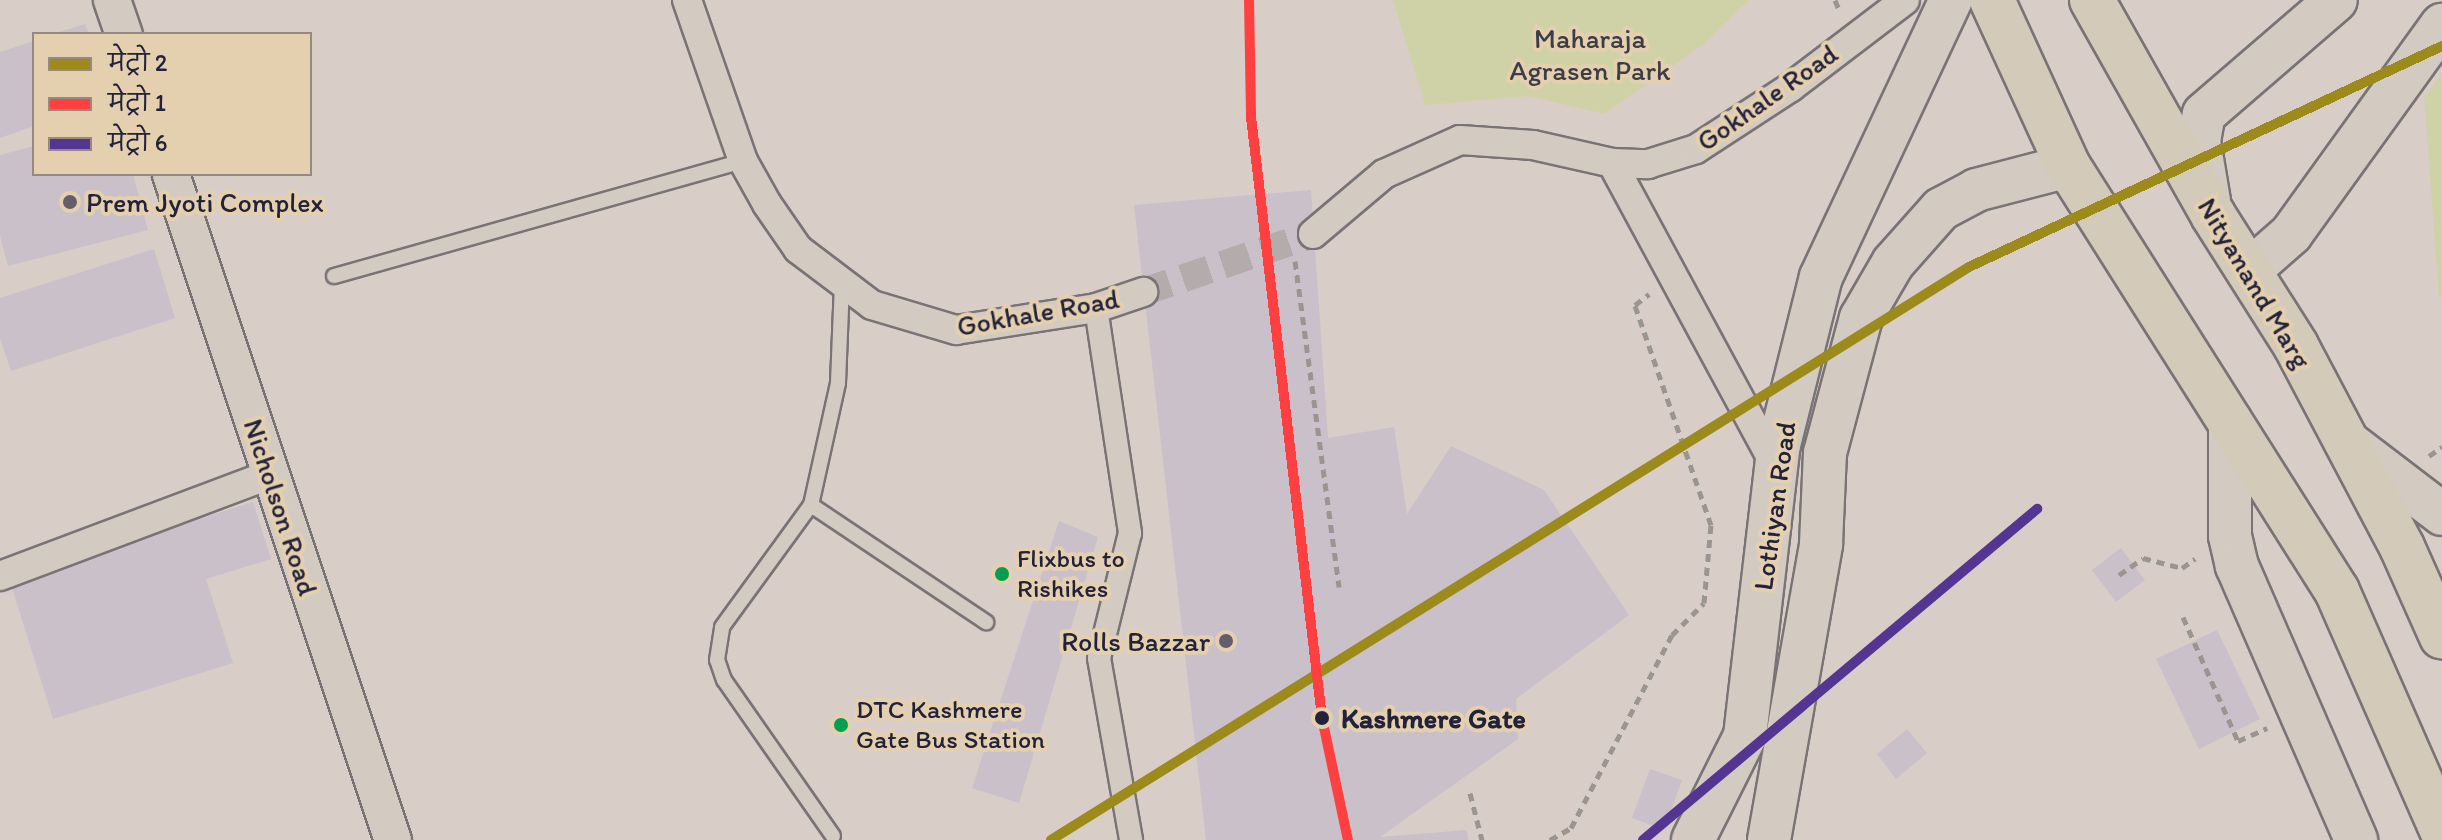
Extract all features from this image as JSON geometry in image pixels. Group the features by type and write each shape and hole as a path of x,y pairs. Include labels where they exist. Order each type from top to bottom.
{"main road":[{"name":"Lothiyan Road","path":"1693,840 1745,736 1776,466 1821,277 1951,0"},
{"path":"1992,0 2068,166 2337,591 2442,830"},
{"name":"Nityanand Marg","path":"2092,0 2345,440 2402,547 2442,637"},
{"path":"2213,215 2199,141 2204,114 2330,1"},
{"path":"2250,270 2291,234 2442,25"},
{"name":"Lothiyan Road","path":"1769,840 1821,544 1825,453 1861,318 1893,263 1941,209 1976,190 2068,166"},
{"path":"2230,420 2230,536 2356,840"},
{"name":"Nityanand Marg","path":"2345,440 2442,514"}],"street":[{"path":"112,0 123,32"},
{"name":"Gokhale Road","path":"687,0 743,161 798,249 842,284 899,317 956,330 1096,308 1143,292"},
{"name":"Gokhale Road","path":"1313,234 1384,174 1460,140 1533,145 1612,163 1648,164 1696,149 1791,87 1905,0"},
{"path":"1612,163 1675,274 1776,466"},
{"name":"Nicholson Road","path":"172,176 393,840"},
{"path":"1096,308 1130,533 1099,658 1131,840"},
{"path":"0,576 269,475"}],"lane":[{"path":"334,276 743,161"},
{"path":"833,836 724,680 717,660 722,627 811,505 838,383 842,284"},
{"path":"811,505 986,622"}],"path":[{"path":"1294,256 1339,587"},
{"path":"1550,840 1571,828 1672,635 1704,603 1711,525 1635,305 1675,274"},
{"path":"2119,575 2143,558 2182,568 2230,536"},
{"path":"2183,617 2238,741 2300,711"},
{"path":"1470,793 1482,840"}],"green space":[{"name":"Maharaja Agrasen Park","path":"1393,0 1749,0 1705,43 1604,114 1529,96 1425,105"},
{"path":"2442,74 2442,296 2439,298 2424,96"}],"building":[{"path":"85,24 88,32 59,32"},
{"path":"32,42 32,127 0,138 0,52"},
{"name":"Prem Jyoti Complex","path":"32,147 32,176 134,176 148,230 8,266 0,235 0,155"},
{"name":"Kashmere Gate","path":"1311,190 1328,438 1394,427 1407,514 1451,446 1544,490 1629,615 1516,699 1518,739 1380,837 1467,830 1468,840 1206,840 1134,205"},
{"path":"154,249 175,318 11,371 0,338 0,298"},
{"path":"253,502 271,559 206,579 233,663 53,719 9,578"},
{"path":"1059,521 1098,537 1019,803 972,788"},
{"path":"2121,548 2145,580 2116,602 2092,570"},
{"path":"2217,630 2260,719 2199,749 2156,659"},
{"path":"1907,729 1927,753 1896,779 1877,754"},
{"path":"1650,769 1682,780 1664,830 1632,818"}],"tunnel":[{"path":"1143,292 1313,234"}],"metro line":[{"name":"1","path":"1249,0 1251,117 1322,718 1348,840"},
{"name":"2","path":"1051,840 1969,267 2442,46"},
{"name":"6","path":"1643,840 2037,509"}],"place":[{"name":"Prem Jyoti Complex","path":"70,202"},
{"name":"Flixbus to Rishikes","path":"1002,574"},
{"name":"Rolls Bazzar","path":"1226,641"},
{"name":"Kashmere Gate","path":"1322,718"},
{"name":"DTC Kashmere Gate Bus Station","path":"841,725"}]}
